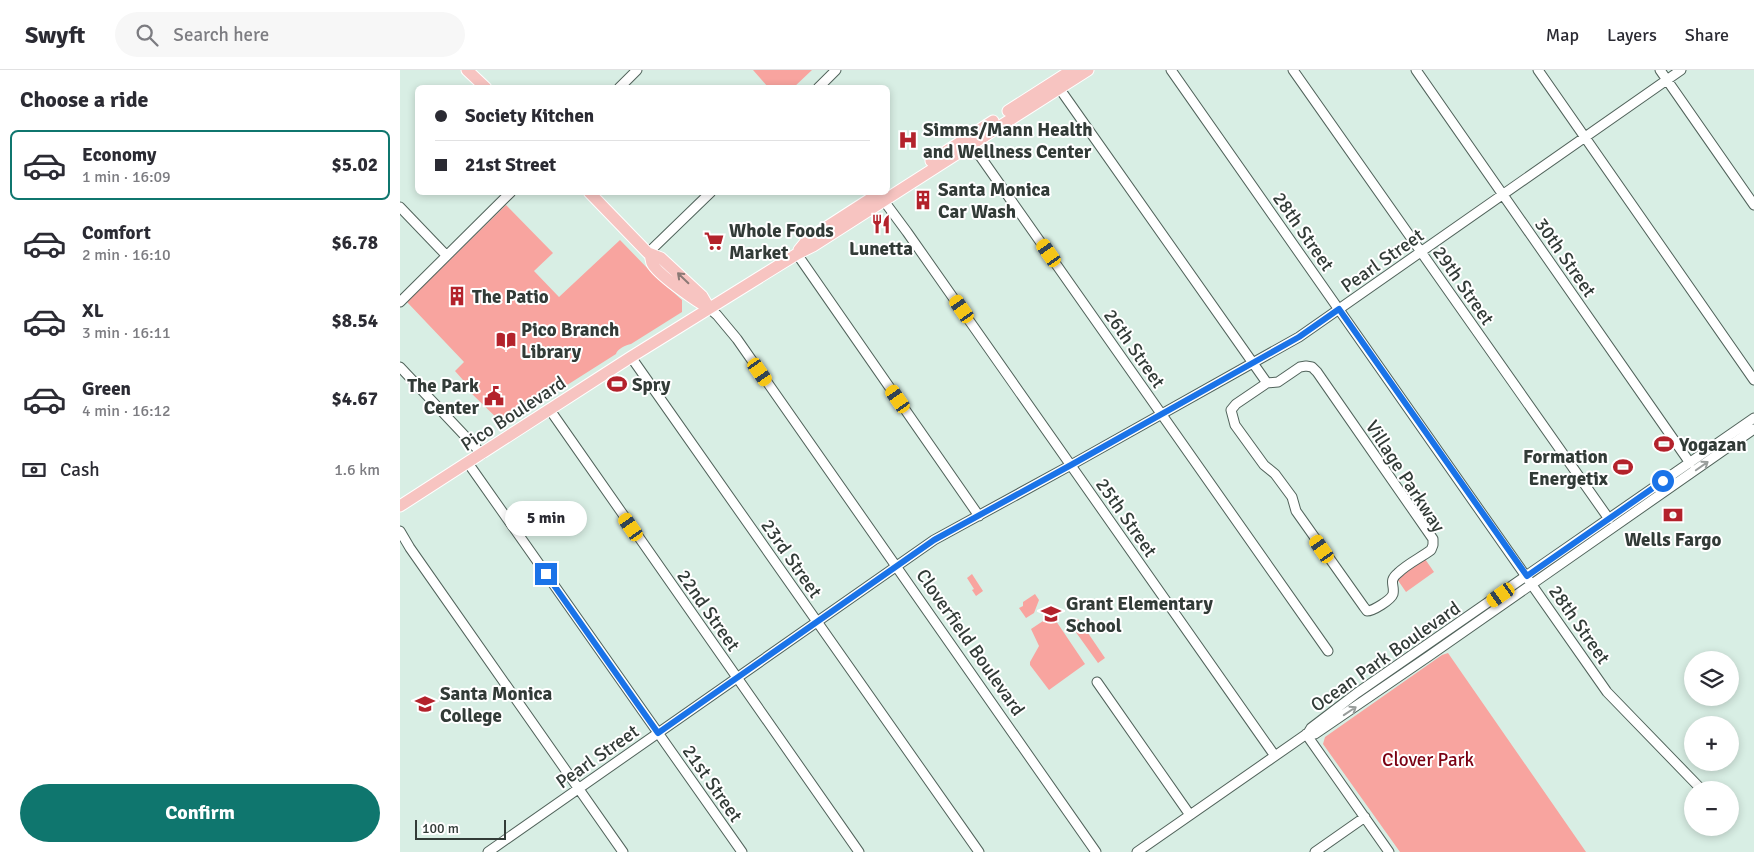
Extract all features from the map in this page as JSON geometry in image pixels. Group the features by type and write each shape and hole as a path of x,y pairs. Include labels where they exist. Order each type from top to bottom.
{"main road":[{"path":"468,70 483,85"},
{"name":"Pico Boulevard","path":"1057,85 1072,70"},
{"name":"Pico Boulevard","path":"890,190 1057,85 1088,70"},
{"name":"Pico Boulevard","path":"890,188 920,172"},
{"name":"Cloverfield Boulevard","path":"592,195 649,254 658,255 702,296 709,308"},
{"name":"Pico Boulevard","path":"400,506 631,357 796,254 813,246 880,196"}],"street":[{"path":"622,85 637,70"},
{"path":"821,85 836,70"},
{"name":"28th Street","path":"1171,70 1607,692 1693,781"},
{"name":"29th Street","path":"1293,70 1609,519"},
{"name":"30th Street","path":"1416,70 1690,463"},
{"path":"1538,70 1754,380"},
{"path":"1660,70 1754,205"},
{"name":"Pearl Street","path":"488,852 934,540 1299,337 1681,70"},
{"path":"1057,85 1266,383"},
{"name":"26th Street","path":"969,140 1328,651"},
{"path":"400,302 508,195"},
{"path":"649,254 707,195"},
{"name":"25th Street","path":"880,196 889,205 1274,756"},
{"path":"400,207 446,255"},
{"path":"796,254 979,516"},
{"name":"Cloverfield Boulevard","path":"709,308 737,339 1096,852"},
{"name":"23rd Street","path":"631,357 978,852"},
{"name":"Village Parkway","path":"1300,367 1312,367 1433,539 1431,550 1397,573 1391,585 1393,593 1391,597 1372,611 1367,611 1364,607 1296,511 1292,497 1275,474 1264,466 1235,425 1231,410 1236,404 1266,383 1278,382 1300,367"},
{"path":"400,368 482,454"},
{"name":"22nd Street","path":"550,410 859,852"},
{"name":"Ocean Park Boulevard","path":"1530,580 1609,519 1754,418"},
{"name":"Ocean Park Boulevard","path":"1137,852 1307,734 1311,728 1357,693 1530,580 1754,429"},
{"name":"21st Street","path":"468,463 742,852"},
{"path":"400,531 623,852"},
{"path":"1097,682 1190,815"},
{"path":"1307,734 1389,852"},
{"path":"1315,852 1365,817"}],"green space":[{"path":"753,70 812,70 796,85 766,85"},
{"path":"506,205 553,253 534,271 559,297 620,240 682,300 682,312 618,350 616,354 504,425 469,391 471,389 455,371 464,362 407,302"},
{"path":"1425,559 1434,572 1406,592 1397,579"},
{"path":"972,574 983,591 976,596 967,578"},
{"path":"1035,594 1039,600 1034,613 1026,618 1019,608 1023,606 1023,602"},
{"path":"1052,615 1085,664 1049,690 1030,665 1039,646 1031,629"},
{"path":"1078,619 1082,625 1089,621 1094,628 1088,633 1105,658 1098,663 1070,624"},
{"name":"Clover Park","path":"1448,653 1586,852 1400,852 1323,744 1325,737 1442,655"}],"place":[{"name":"Simms/Mann Health and Wellness Center","path":"908,140"},
{"name":"Santa Monica Car Wash","path":"923,200"},
{"name":"Lunetta","path":"881,224"},
{"name":"Whole Foods Market","path":"714,241"},
{"name":"The Patio","path":"457,296"},
{"name":"Pico Branch Library","path":"506,340"},
{"name":"Spry","path":"617,384"},
{"name":"The Park Center","path":"494,396"},
{"name":"Yogazan","path":"1664,444"},
{"name":"Formation Energetix","path":"1623,467"},
{"name":"Wells Fargo","path":"1673,515"},
{"name":"Grant Elementary School","path":"1051,614"},
{"name":"Santa Monica College","path":"425,704"}],"route":[{"path":"546,574 658,733 934,540 1299,337 1339,309 1527,576 1663,481"}]}
